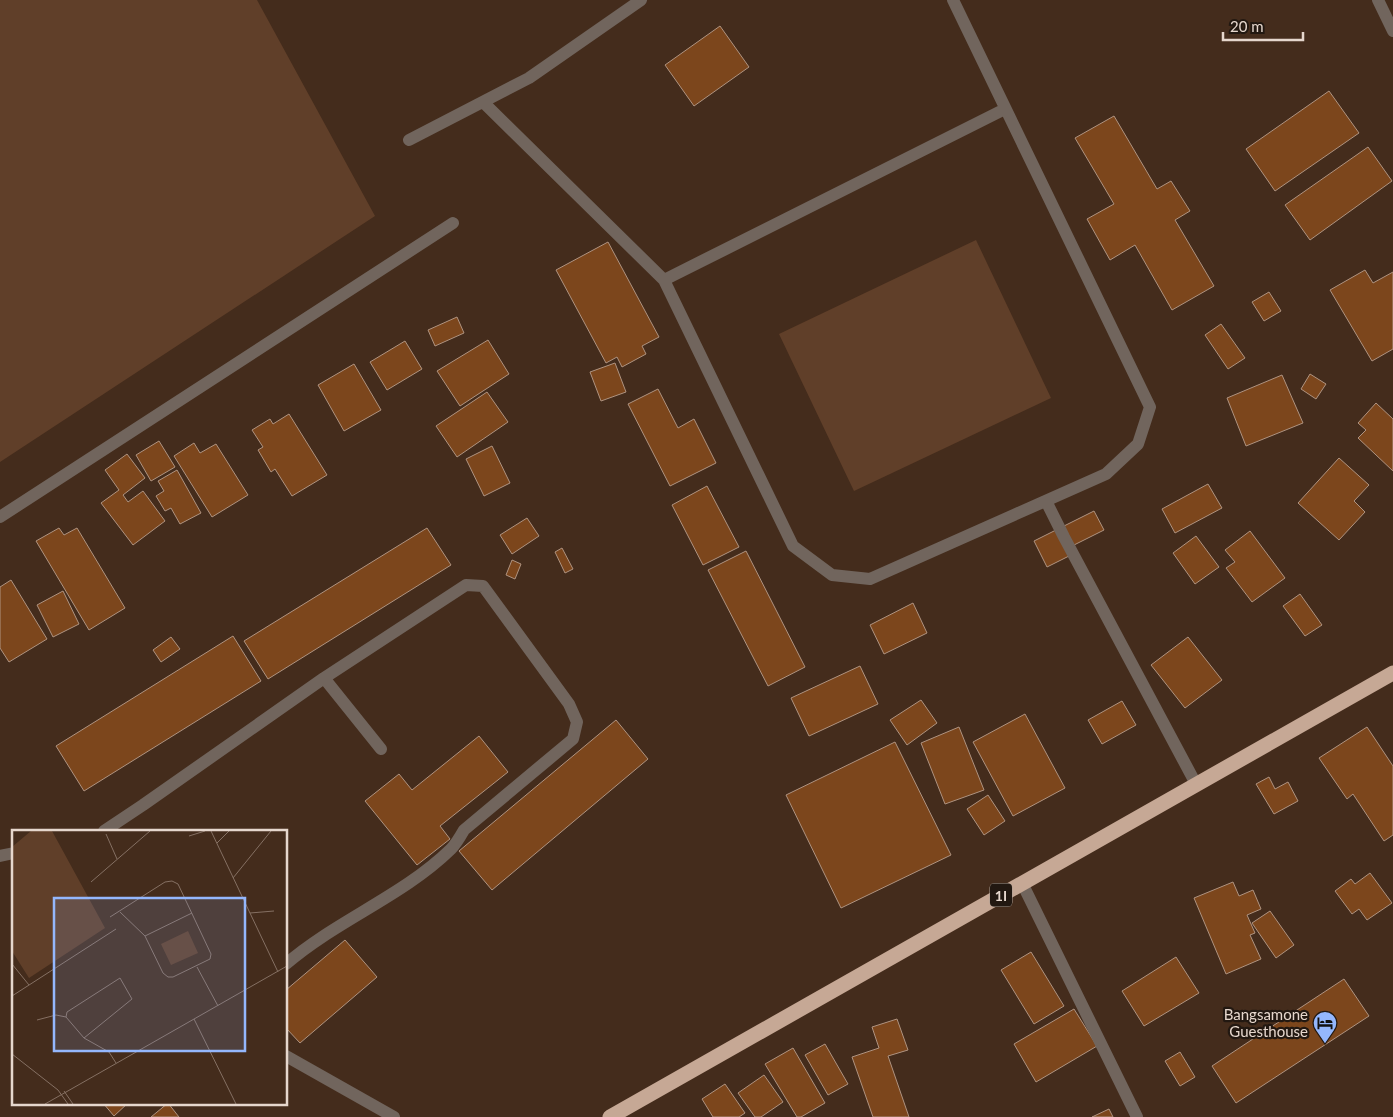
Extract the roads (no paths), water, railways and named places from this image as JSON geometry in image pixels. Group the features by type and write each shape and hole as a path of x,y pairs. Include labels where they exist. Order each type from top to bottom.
{"highway":[{"name":"1I","path":"610,1117 1393,673"}],"street":[{"path":"409,140 529,78 641,0"},
{"path":"483,102 664,280 793,546 832,575 870,579 1106,474 1138,444 1150,407 953,0"},
{"path":"1378,0 1393,31"},
{"path":"664,280 1006,109"},
{"path":"0,518 453,223"},
{"path":"1046,501 1196,784"},
{"path":"106,830 324,678 466,585 483,586 569,704 577,722 573,739 464,830 452,848 419,876 304,948 288,962"},
{"path":"324,678 381,749"},
{"path":"1022,883 1138,1117"},
{"path":"288,1057 394,1117"}],"place":[{"name":"Bangsamone Guesthouse","path":"1325,1044"}]}
